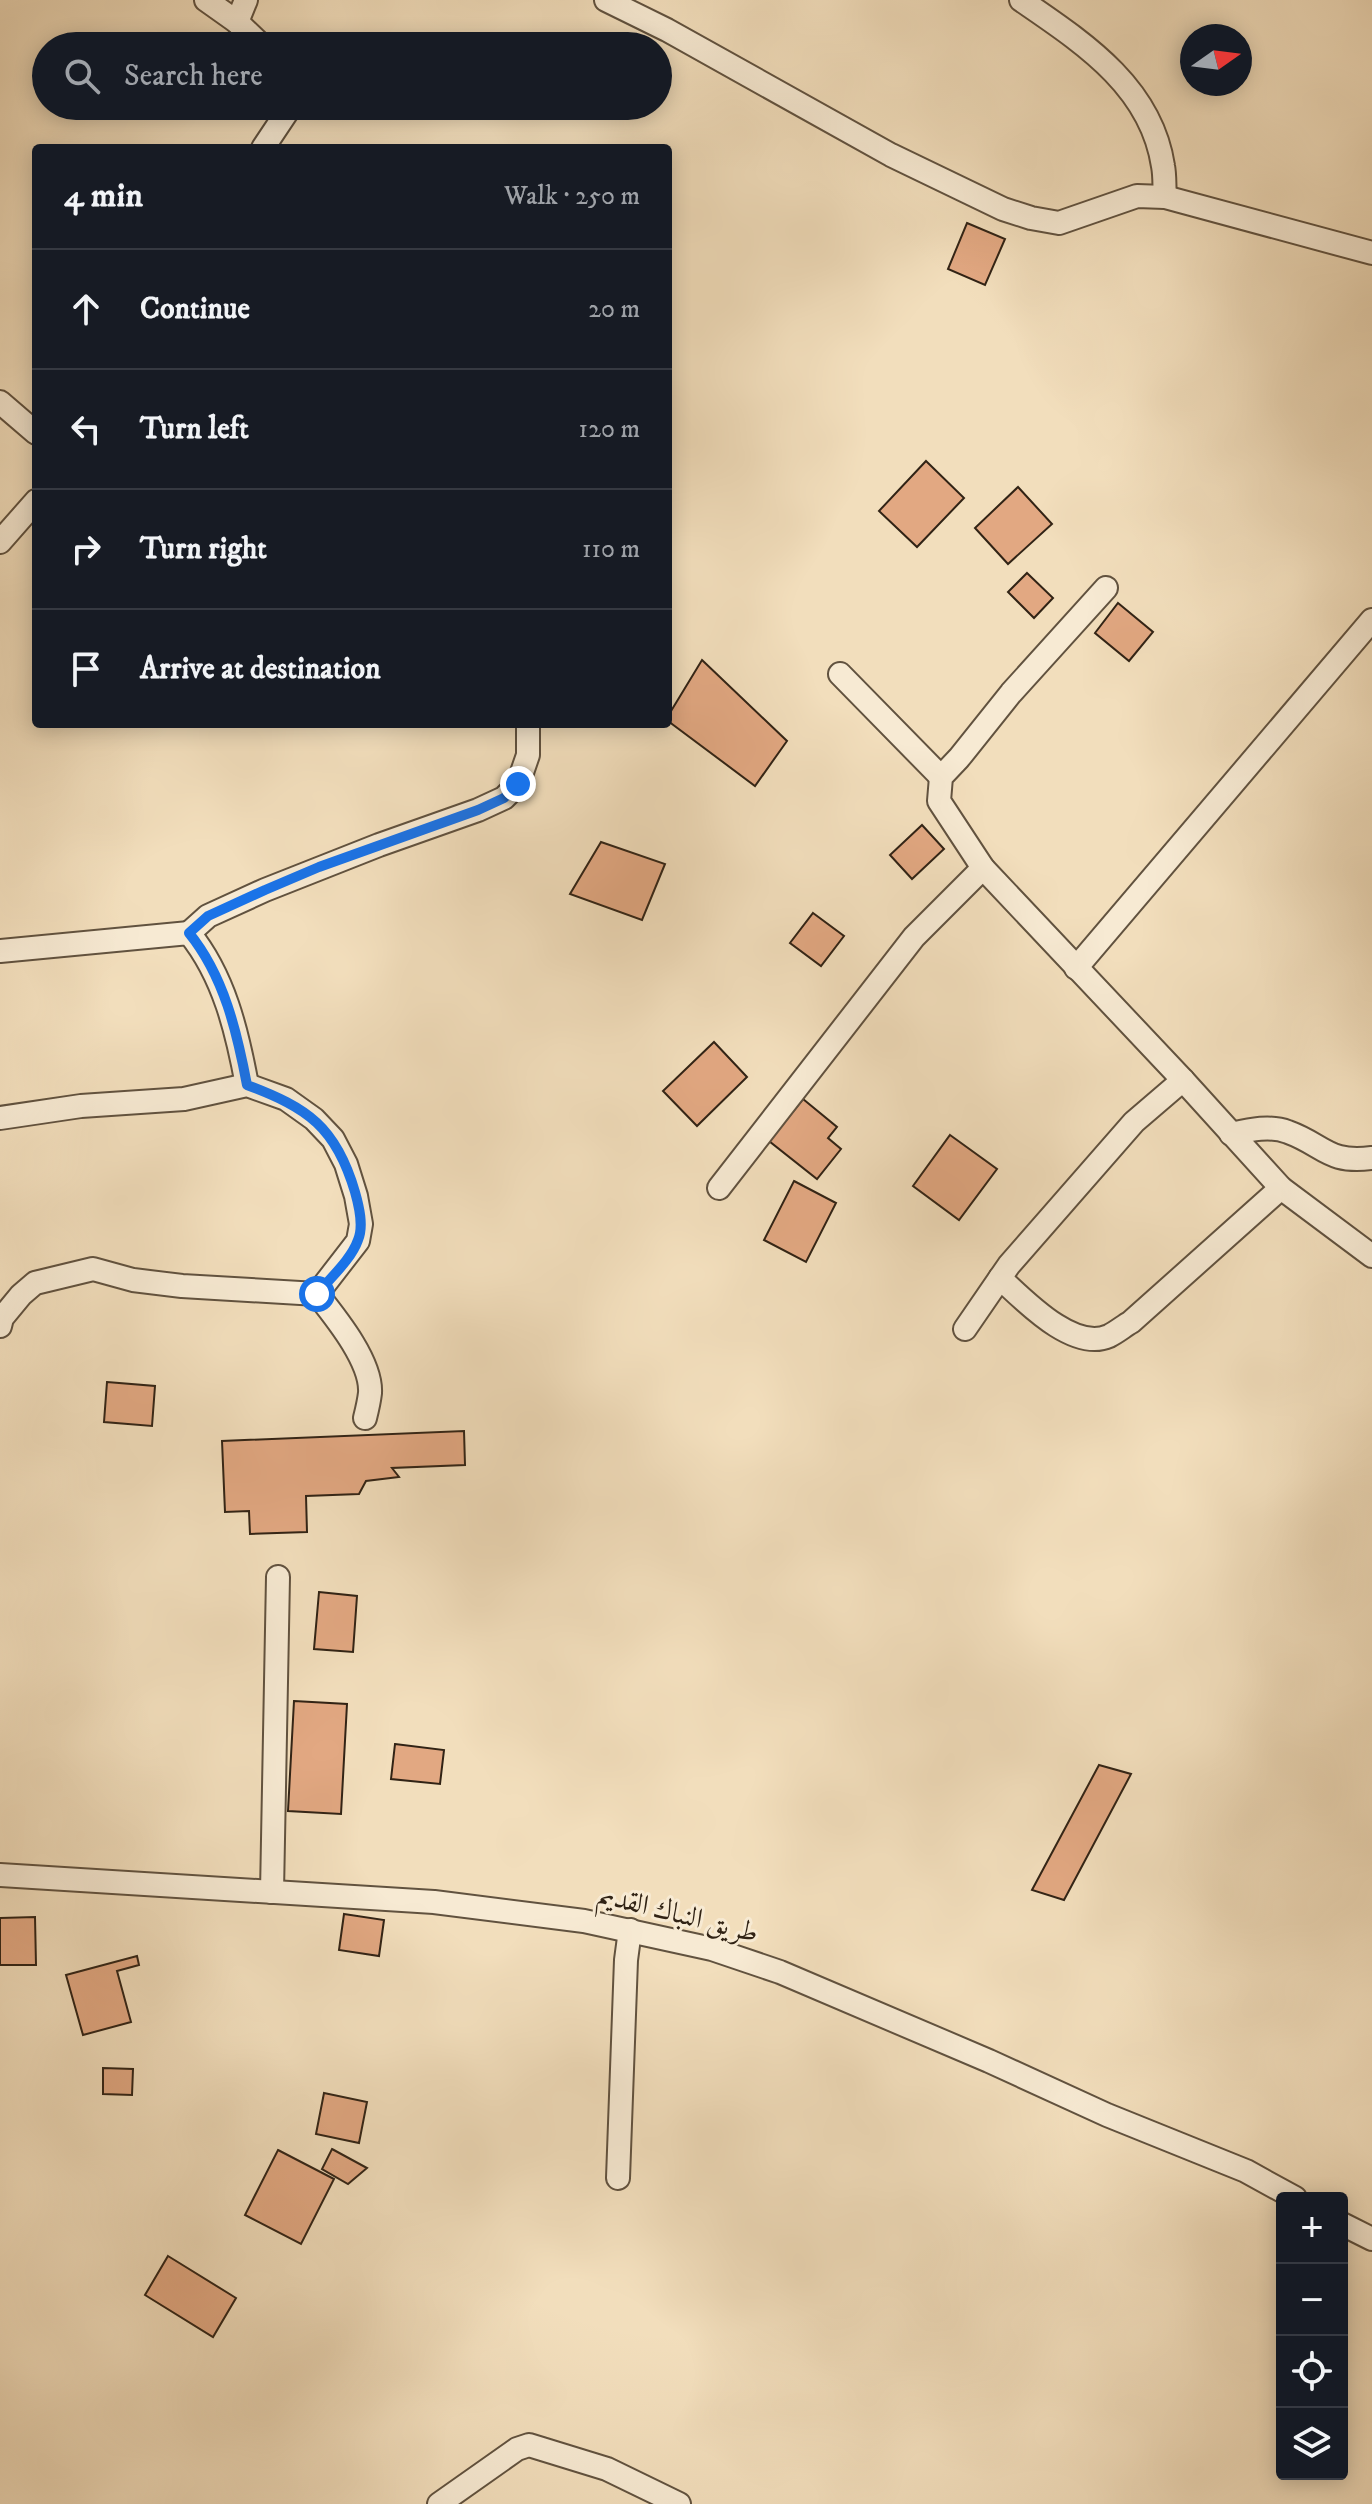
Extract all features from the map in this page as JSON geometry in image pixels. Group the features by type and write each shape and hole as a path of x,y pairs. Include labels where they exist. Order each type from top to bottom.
{"street":[{"path":"206,0 247,32"},
{"path":"237,22 246,0"},
{"path":"606,0 671,32"},
{"path":"1021,0 1070,34 1119,75 1148,116 1163,165 1165,197"},
{"path":"672,33 891,155 1003,209 1031,218 1059,223 1137,196 1165,197 1372,253"},
{"path":"266,144 282,120"},
{"path":"0,402 32,430"},
{"path":"0,542 32,506"},
{"path":"1106,588 1011,693 941,777 939,801 983,868 1281,1188 1372,1256"},
{"path":"1076,968 1372,620"},
{"path":"840,674 941,777"},
{"path":"0,951 189,933 208,916 279,884 504,798 518,784 528,755 528,728"},
{"path":"719,1188 914,937 983,868"},
{"path":"189,933 209,962 236,1028 247,1085"},
{"path":"965,1329 1000,1278 1134,1122 1183,1080"},
{"path":"0,1118 81,1106 184,1099 247,1085 286,1099 314,1119 333,1139 346,1164 361,1224 358,1241 317,1294"},
{"path":"1231,1134 1259,1128 1287,1131 1324,1153 1352,1161 1372,1158"},
{"path":"1000,1278 1061,1329 1087,1338 1107,1337 1131,1322 1281,1188"},
{"path":"0,1326 2,1318 35,1283 93,1269 133,1280 317,1294 352,1340 364,1369 371,1391 365,1418"},
{"path":"272,1892 278,1577"},
{"name":"طريق النباك القديم","path":"0,1875 449,1904 570,1919 712,1949 780,1972 1107,2115 1246,2171 1284,2192"},
{"path":"618,2178 626,1960 630,1930"},
{"path":"1348,2227 1372,2239"},
{"path":"439,2504 517,2449 529,2445 607,2469 679,2504"}],"building":[{"path":"967,223 1005,239 985,285 948,269"},
{"path":"926,461 964,498 917,547 879,511"},
{"path":"1018,487 1052,524 1008,564 975,528"},
{"path":"1027,573 1053,598 1034,618 1008,592"},
{"path":"1118,603 1153,632 1129,661 1095,633"},
{"path":"702,660 787,741 755,786 672,724 672,709"},
{"path":"922,825 944,849 912,879 890,855"},
{"path":"601,842 665,864 642,920 570,894"},
{"path":"813,913 844,936 821,966 790,943"},
{"path":"714,1042 747,1077 697,1126 663,1091"},
{"path":"803,1099 837,1127 828,1138 841,1149 817,1179 769,1141"},
{"path":"950,1135 997,1169 959,1220 913,1186"},
{"path":"794,1181 836,1203 806,1262 764,1240"},
{"path":"107,1382 155,1386 152,1426 104,1422"},
{"path":"464,1431 465,1465 392,1468 399,1477 366,1481 359,1494 306,1496 307,1532 250,1534 249,1511 225,1512 222,1441"},
{"path":"319,1592 357,1596 353,1652 314,1649"},
{"path":"294,1701 347,1704 341,1814 288,1811"},
{"path":"395,1744 444,1750 440,1784 391,1779"},
{"path":"1099,1765 1131,1774 1064,1900 1032,1890"},
{"path":"344,1914 384,1920 379,1956 339,1950"},
{"path":"35,1917 36,1965 0,1965 0,1918"},
{"path":"137,1956 139,1965 117,1971 131,2022 83,2035 66,1975"},
{"path":"103,2068 133,2069 132,2095 103,2094"},
{"path":"324,2093 367,2102 359,2143 316,2134"},
{"path":"332,2149 367,2168 348,2184 322,2169"},
{"path":"278,2150 334,2179 301,2244 245,2215"},
{"path":"168,2256 236,2298 213,2337 145,2295"}],"route":[{"path":"317,1294 358,1241 361,1224 346,1164 333,1139 314,1119 286,1099 247,1085 236,1028 209,962 189,933 208,916 265,890 319,867 478,810 504,798 518,784"}]}
